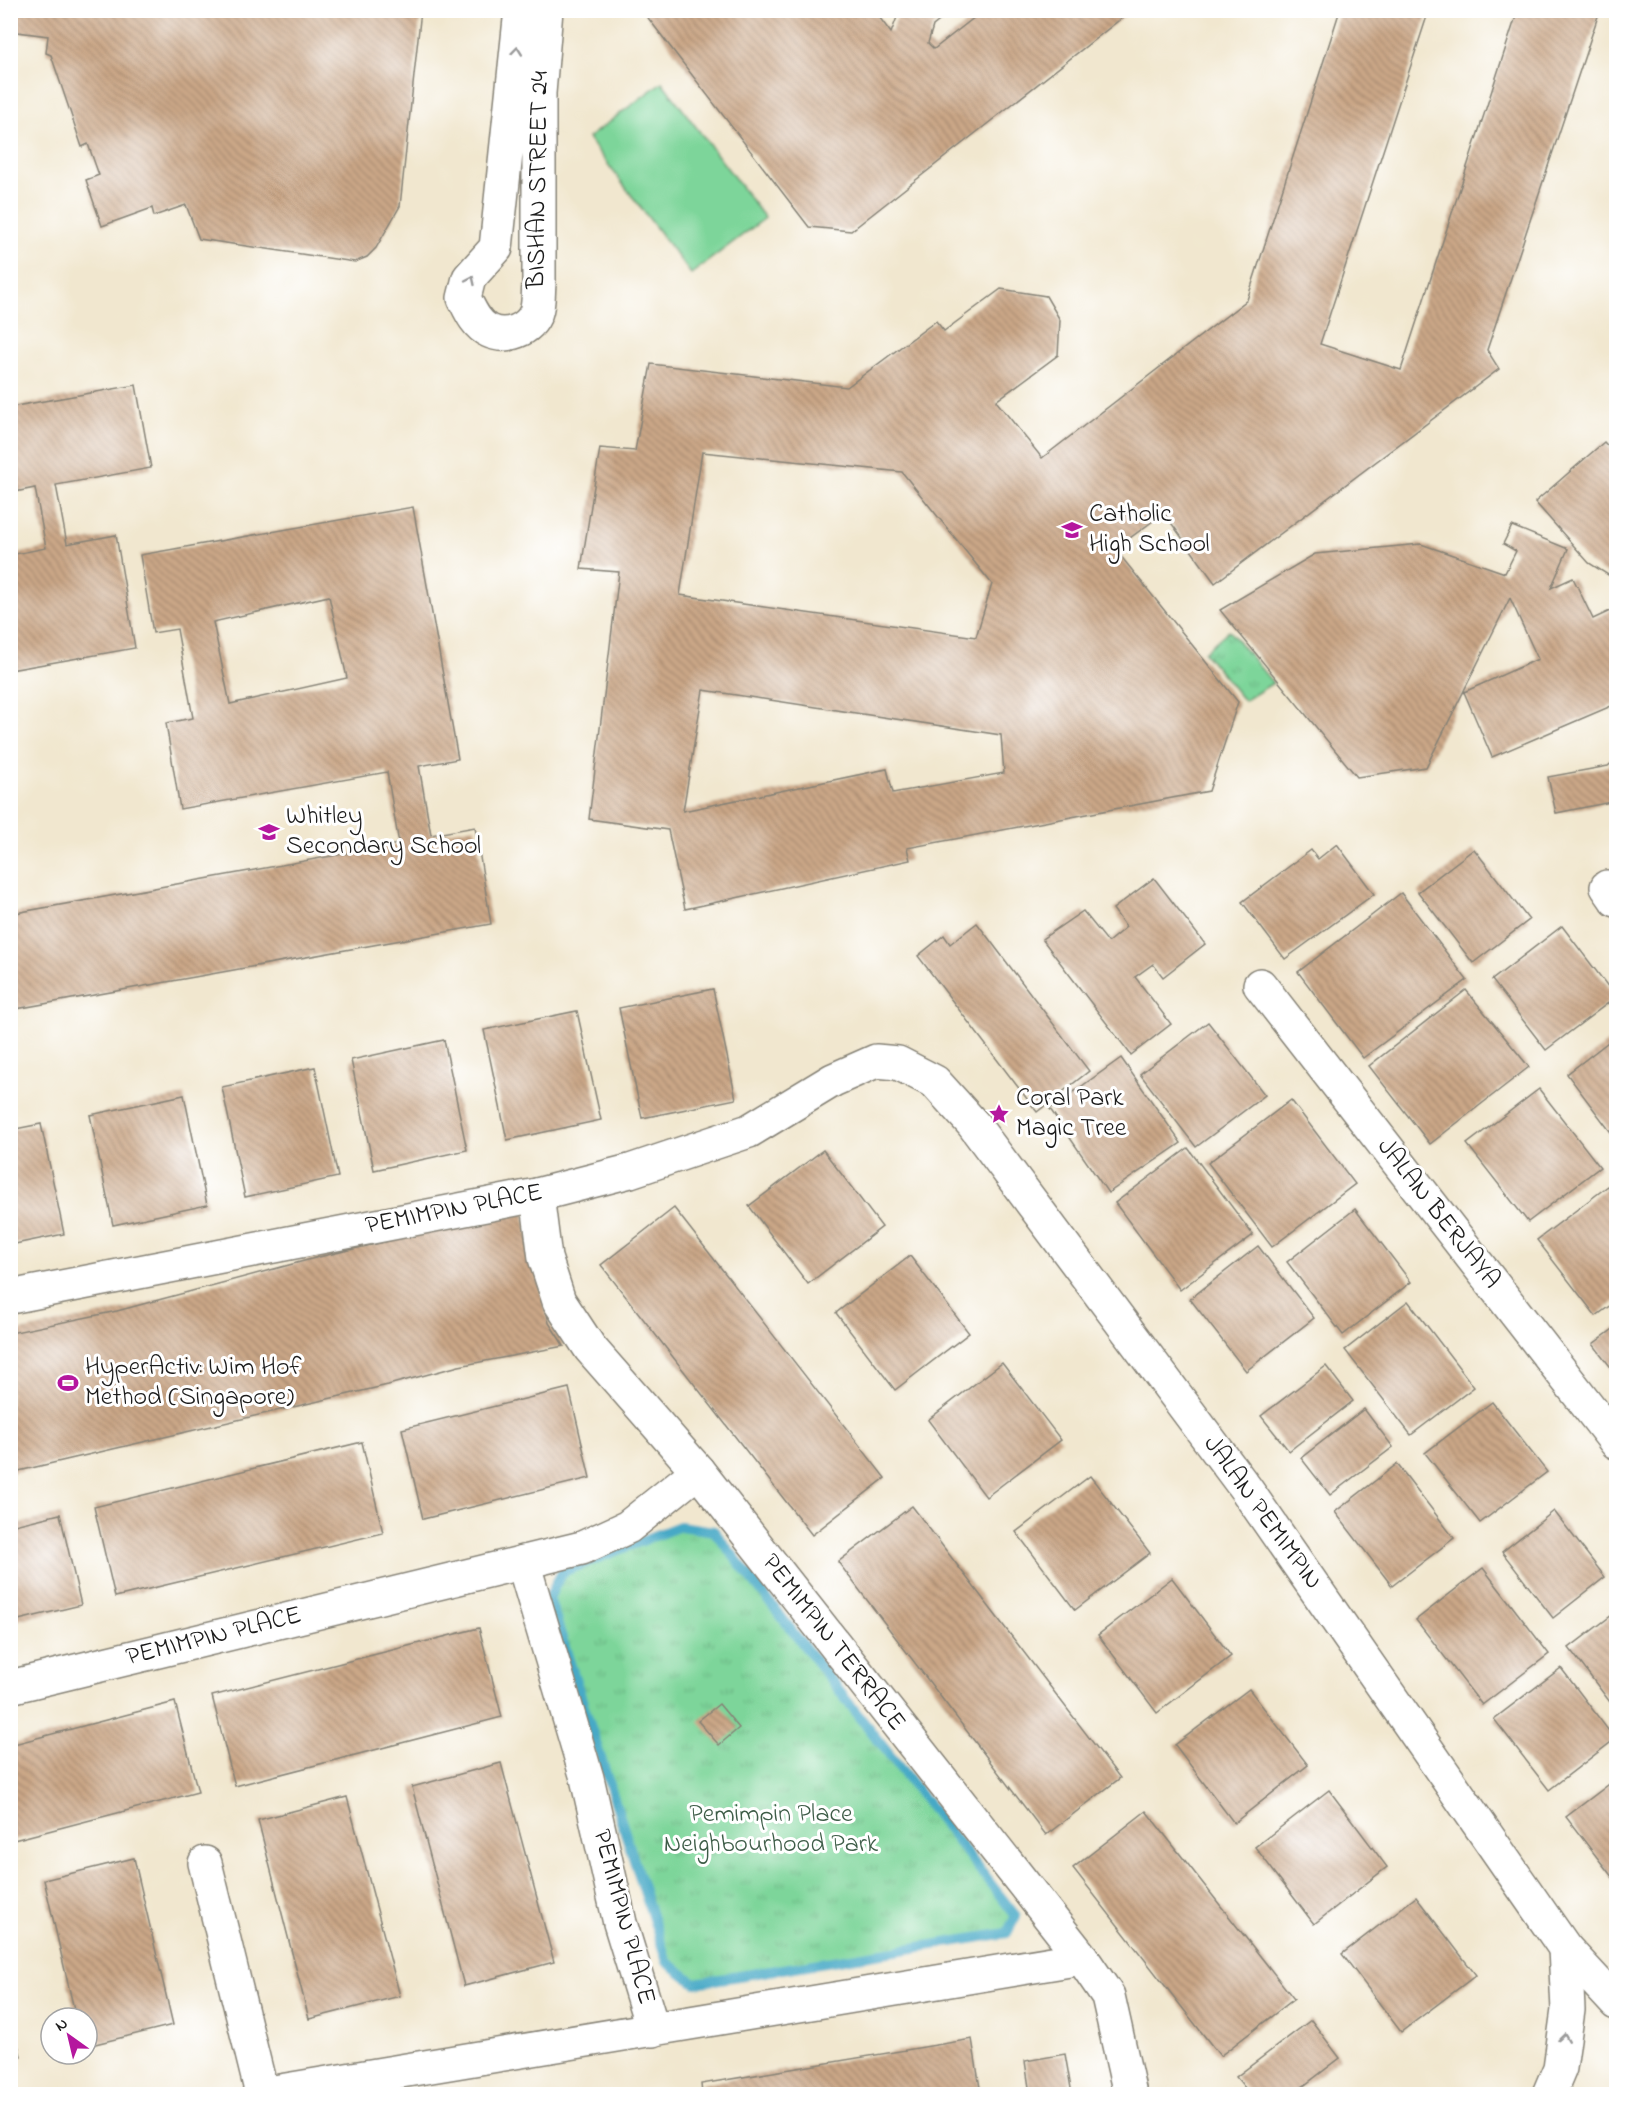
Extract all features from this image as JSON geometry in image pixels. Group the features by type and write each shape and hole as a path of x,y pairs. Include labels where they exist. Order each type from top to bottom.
{"street":[{"name":"BISHAN STREET 24","path":"521,10 496,248 469,278 464,298 476,320 489,331 507,334 519,331 536,313 539,284 539,93 546,10"},
{"name":"JALAN BERJAYA","path":"1260,985 1617,1442"},
{"name":"PEMIMPIN PLACE","path":"10,1297 537,1195 630,1171 749,1131 833,1080 876,1060"},
{"name":"JALAN PEMIMPIN","path":"876,1060 898,1064 935,1082 973,1124 1246,1489 1565,1948 1617,2003"},
{"name":"PEMIMPIN TERRACE","path":"537,1195 545,1258 559,1301 590,1348 698,1471 1082,1958 1108,1996 1130,2094"},
{"name":"PEMIMPIN PLACE","path":"10,1687 582,1548 628,1527 698,1471"},
{"name":"PEMIMPIN PLACE","path":"523,1562 587,1778 620,1923 653,2030"},
{"name":"PEMIMPIN PLACE","path":"205,1863 262,2094 1082,1958"},
{"path":"1549,2094 1560,2068 1568,2010 1565,1948"}],"green space":[{"path":"662,82 765,218 691,274 588,138"},
{"path":"1229,630 1273,683 1244,701 1204,652"},
{"name":"Pemimpin Place Neighbourhood Park","path":"680,1526 714,1531 1016,1916 1007,1933 695,1983 667,1962 549,1598 562,1572"}],"building":[{"path":"10,10 421,10 400,206 376,248 367,257 355,262 199,239 186,205 154,216 152,208 102,226 86,180 99,175 88,144 82,147 51,55 46,53 48,36 10,31"},
{"path":"642,10 874,10 891,33 899,12 897,10 953,10 933,26 928,43 934,49 984,10 1132,10 851,231 809,227"},
{"path":"1340,10 1429,10 1320,344 1401,370 1518,10 1600,10 1487,350 1499,369 1215,583 1164,513 1115,549 1238,702 1209,791 907,848 910,860 685,909 668,830 589,819 619,572 581,569 600,448 635,451 651,364 847,387 936,321 944,331 1001,289 1046,296 1060,320 1058,355 996,401 1042,458 1247,300","holes":["702,452 902,472 992,584 976,637 680,595","703,690 1001,735 1004,773 893,793 887,769 683,811"]},
{"path":"136,385 151,468 56,485 67,544 116,535 135,648 10,670 10,555 46,548 35,488 10,493 10,407"},
{"path":"1604,442 1616,455 1616,580 1589,563 1535,502"},
{"path":"413,507 458,759 419,766 431,835 475,827 491,924 10,1010 10,914 399,844 387,772 180,809 166,723 193,718 177,629 153,633 140,555","holes":["329,596 347,678 230,704 213,622"]},
{"path":"1512,526 1568,549 1551,588 1573,578 1593,619 1612,610 1616,619 1616,704 1492,757 1464,692 1538,659 1510,598 1426,767 1357,777 1220,610 1315,554 1421,544 1505,573 1516,551 1503,544"},
{"path":"1616,759 1616,801 1556,813 1548,777 1608,766"},
{"path":"1337,844 1374,894 1285,959 1242,902 1311,850 1318,859"},
{"path":"1474,849 1529,920 1473,963 1418,892"},
{"path":"1154,878 1205,944 1163,977 1153,964 1135,977 1171,1024 1131,1055 1042,939 1083,911 1108,942 1126,927 1113,909"},
{"path":"1401,893 1467,980 1363,1058 1298,972"},
{"path":"977,923 1089,1071 1037,1112 918,956 944,935 950,944"},
{"path":"1562,926 1616,997 1546,1050 1492,980"},
{"path":"713,989 736,1099 642,1118 619,1008"},
{"path":"1466,990 1529,1067 1430,1144 1369,1066"},
{"path":"577,1011 601,1120 507,1140 484,1030"},
{"path":"1208,1022 1265,1095 1196,1147 1140,1074"},
{"path":"1616,1036 1616,1139 1567,1074"},
{"path":"444,1040 467,1150 374,1170 351,1060"},
{"path":"1121,1058 1181,1143 1108,1193 1050,1109"},
{"path":"315,1067 338,1177 245,1197 222,1087"},
{"path":"1539,1089 1600,1167 1528,1222 1467,1144"},
{"path":"184,1095 207,1205 113,1225 90,1115"},
{"path":"1291,1100 1355,1184 1272,1247 1208,1163"},
{"path":"41,1124 64,1234 10,1245 10,1130"},
{"path":"1188,1148 1253,1235 1180,1290 1115,1203"},
{"path":"823,1150 882,1227 808,1284 749,1206"},
{"path":"1608,1186 1616,1196 1616,1301 1596,1316 1537,1240"},
{"path":"674,1208 885,1478 812,1535 601,1265"},
{"path":"1355,1209 1411,1282 1343,1335 1287,1262"},
{"path":"524,1213 549,1323 564,1346 459,1366 388,1385 10,1473 10,1333 117,1311 319,1257"},
{"path":"1258,1246 1314,1318 1246,1371 1190,1299"},
{"path":"910,1256 969,1333 895,1390 836,1313"},
{"path":"1408,1301 1474,1387 1411,1435 1345,1350"},
{"path":"1616,1327 1616,1374 1593,1344"},
{"path":"1002,1363 1061,1440 986,1497 928,1420"},
{"path":"1326,1366 1353,1401 1289,1451 1261,1416"},
{"path":"569,1388 590,1478 423,1519 402,1429"},
{"path":"1492,1402 1547,1472 1480,1523 1425,1453"},
{"path":"1364,1409 1393,1447 1330,1495 1301,1458"},
{"path":"362,1442 383,1533 115,1597 94,1507"},
{"path":"1397,1464 1454,1538 1392,1586 1335,1512"},
{"path":"1090,1476 1150,1553 1075,1610 1016,1532"},
{"path":"912,1506 1120,1778 1046,1835 838,1562"},
{"path":"1554,1511 1605,1577 1553,1618 1502,1552"},
{"path":"60,1514 81,1605 10,1622 10,1526"},
{"path":"1483,1568 1549,1654 1482,1705 1416,1620"},
{"path":"1172,1578 1231,1656 1157,1713 1098,1635"},
{"path":"1616,1612 1616,1710 1569,1648"},
{"path":"479,1628 502,1717 235,1786 212,1696"},
{"path":"1561,1668 1615,1739 1549,1790 1494,1719"},
{"path":"1249,1689 1308,1765 1234,1823 1175,1745"},
{"path":"175,1702 198,1792 10,1841 10,1745"},
{"path":"719,1704 739,1728 719,1745 698,1721"},
{"path":"501,1763 554,1962 464,1986 412,1787"},
{"path":"1616,1779 1616,1882 1566,1817"},
{"path":"1329,1790 1387,1867 1314,1924 1255,1847"},
{"path":"347,1797 400,1996 309,2019 258,1820"},
{"path":"1146,1811 1294,1999 1220,2056 1073,1868"},
{"path":"134,1858 173,2025 99,2043 99,2006 73,2006 44,1880"},
{"path":"1416,1897 1476,1975 1401,2032 1342,1954"},
{"path":"10,2016 21,2056 10,2059"},
{"path":"1311,2020 1340,2058 1293,2094 1250,2094 1236,2077"},
{"path":"972,2039 981,2094 702,2094 701,2084"},
{"path":"1065,2054 1072,2094 1030,2094 1025,2061"}],"waterway":[{"path":"680,1526 714,1531 1016,1916 1007,1933 695,1983 667,1962 549,1598 562,1572 680,1526"}],"place":[{"name":"Catholic High School","path":"1072,530"},
{"name":"Whitley Secondary School","path":"269,832"},
{"name":"Coral Park Magic Tree","path":"999,1114"},
{"name":"HyperActiv: Wim Hof Method (Singapore)","path":"68,1383"}]}
